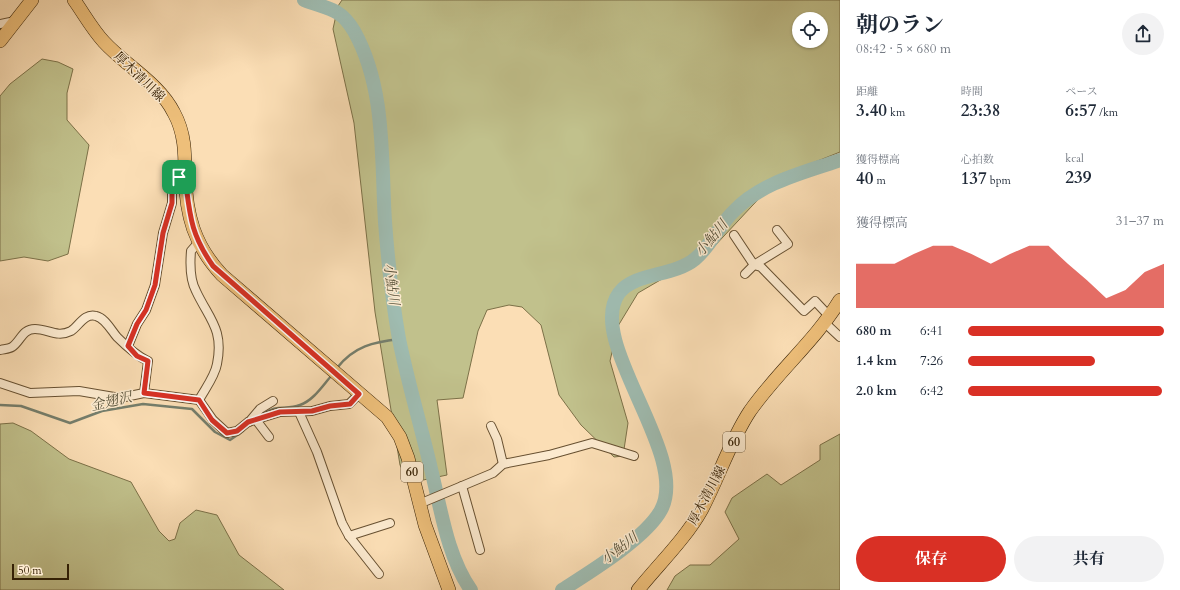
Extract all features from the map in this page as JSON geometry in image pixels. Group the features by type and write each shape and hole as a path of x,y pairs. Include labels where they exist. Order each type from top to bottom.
{"main road":[{"path":"0,41 32,0"},
{"name":"厚木清川線","path":"74,0 104,42 154,86 170,105 183,136 185,177 190,212 198,243 222,275 359,394"},
{"name":"厚木清川線","path":"638,590 690,527 702,509 749,413 764,391 828,320 840,300"},
{"name":"60","path":"359,394 387,416 400,437 425,501 449,590"}],"street":[{"path":"0,24 16,21"},
{"path":"128,346 137,324 146,310 155,285 163,233 172,203 169,180 172,176 185,177"},
{"path":"746,274 754,265 788,244 777,230"},
{"path":"734,235 754,265 761,267 804,311 815,301 840,337"},
{"path":"198,243 191,251 192,280 195,290 215,325 218,349 217,366 199,400"},
{"path":"0,350 11,348 24,332 35,329 52,334 62,334 71,331 86,316 96,316 105,322 137,356 148,361 144,393"},
{"path":"0,383 30,393 79,391 120,398 144,393 199,400 212,420 227,433 237,431 252,421 280,412 299,412 350,404 359,394"},
{"path":"252,421 260,409 273,400"},
{"path":"299,412 317,452 342,524 349,536 379,574"},
{"path":"252,421 269,437"},
{"path":"490,426 497,439 503,464"},
{"path":"425,501 493,472 503,464 549,455 592,443 634,456"},
{"path":"460,486 480,550"},
{"path":"349,536 390,524"}],"green space":[{"path":"342,0 840,0 840,152 780,176 710,251 638,293 618,326 610,361 628,423 623,456 614,457 581,425 559,395 541,325 522,307 509,305 487,310 478,331 463,398 437,400 447,475 409,483 400,465 375,312 354,123 333,29 338,6"},
{"path":"42,59 58,62 73,69 67,93 67,120 89,145 68,254 48,261 24,257 0,261 0,96 10,84"},
{"path":"13,423 31,431 69,459 131,482 159,531 169,541 175,539 180,523 196,510 217,515 239,555 284,590 0,590 0,424"},
{"path":"840,434 840,590 667,590 675,576 690,565 710,565 739,539 725,512 732,498 767,474 781,485 820,460 820,445"}],"waterway":[{"name":"小鮎川","path":"304,0 332,10 344,17 354,31 372,76 380,124 387,251 399,339 450,547 463,577 471,590"},
{"name":"小鮎川","path":"562,590 616,554 643,532 654,521 661,510 666,487 662,459 652,429 625,368 615,339 612,314 619,293 626,286 635,281 676,269 695,259 706,248 734,211 757,193 798,174 840,160"},
{"name":"金翅沢","path":"337,368 350,355 365,346 399,339"},
{"name":"金翅沢","path":"262,415 272,409 295,407 305,403 318,392 332,375"},
{"name":"金翅沢","path":"0,405 21,406 70,423 102,411 143,404 192,409 215,432 230,440 243,431"}],"route":[{"path":"172,176 179,177 185,177 190,212 198,243 213,266 359,394 354,401 350,404 330,406 312,411 280,412 248,422 237,431 227,433 212,420 199,400 144,393 148,361 137,356 128,346 137,324 146,310 155,285 162,248 163,233 172,203 169,180 172,176"}]}
